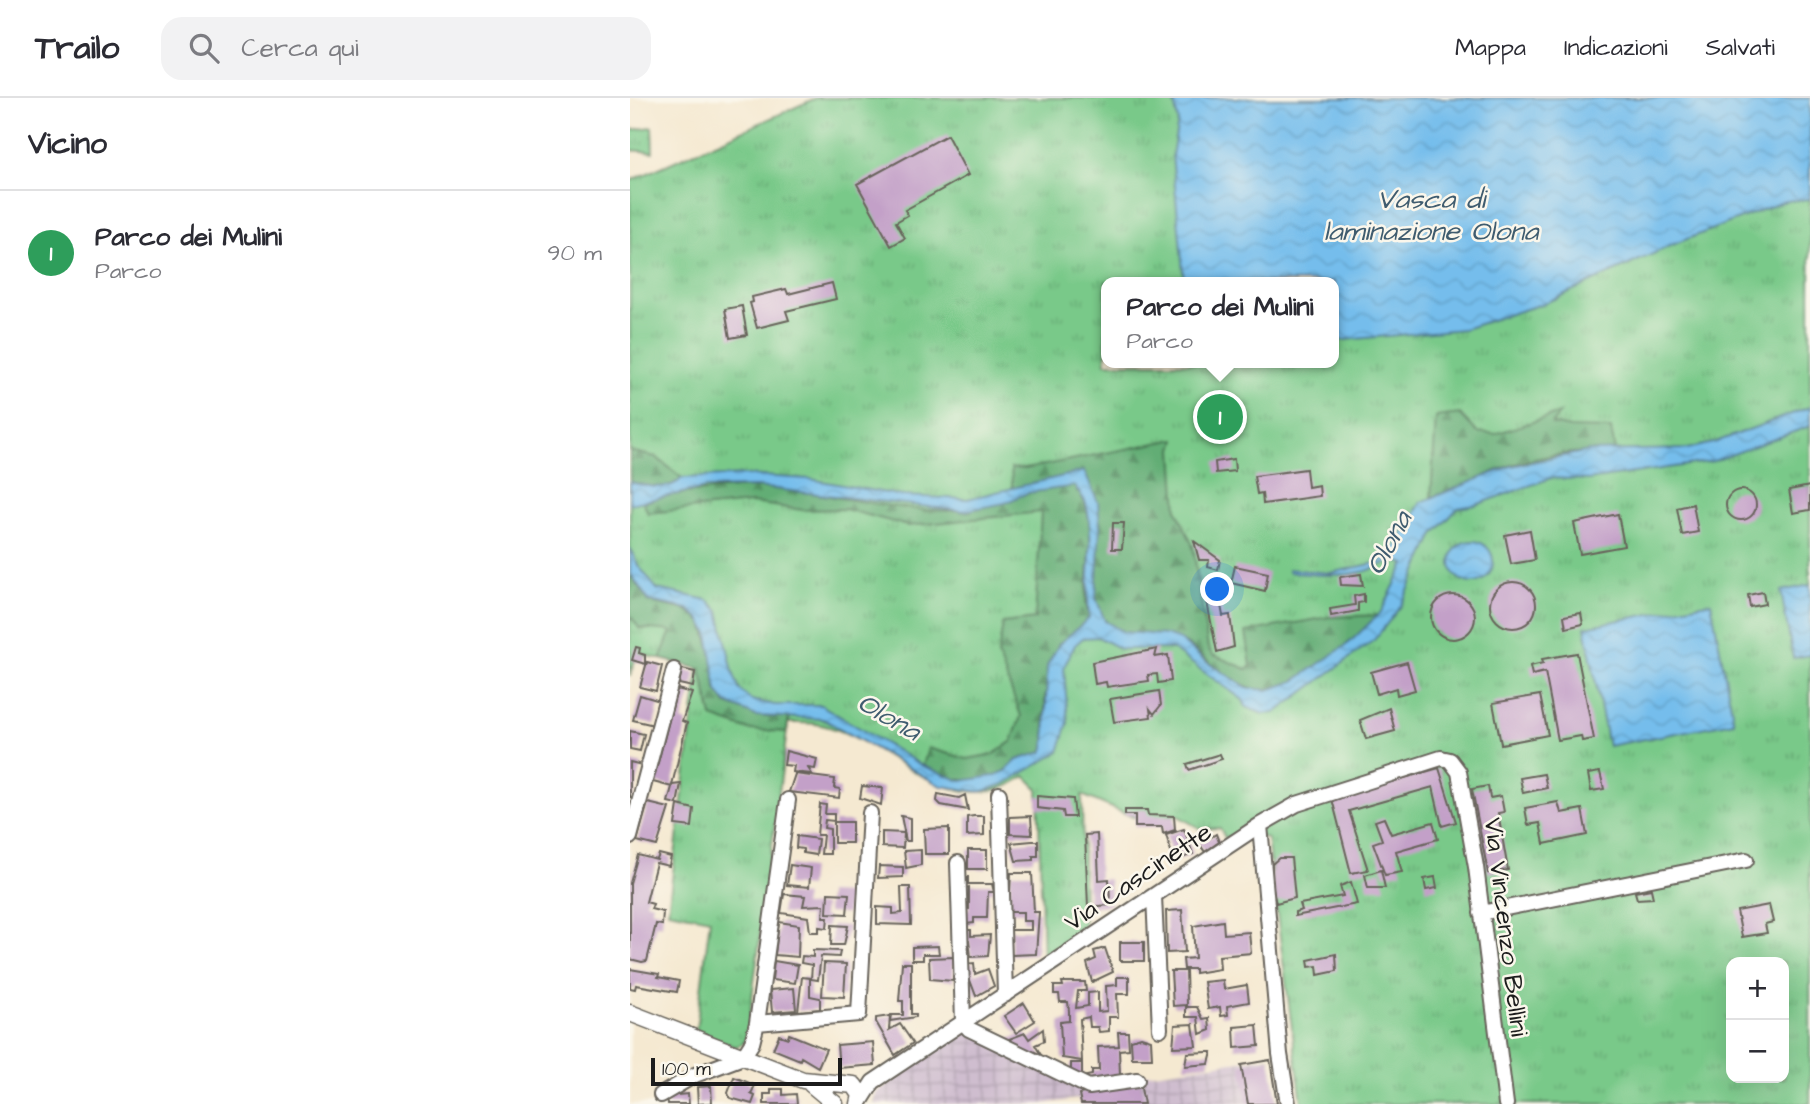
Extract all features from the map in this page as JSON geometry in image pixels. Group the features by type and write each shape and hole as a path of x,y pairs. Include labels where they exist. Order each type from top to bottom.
{"street":[{"path":"630,837 674,670"},
{"name":"Via Cascinette","path":"860,1103 873,1082 1260,825 1297,804 1436,758 1450,760"},
{"name":"Via Vincenzo Bellini","path":"1450,760 1458,772 1481,913 1506,1104"},
{"path":"999,794 1004,995"},
{"path":"661,1095 695,1075 743,1057 752,1043 788,800"},
{"path":"757,1023 859,1014 870,813"},
{"path":"1260,825 1280,1054 1288,1104"},
{"path":"1481,913 1746,859"},
{"path":"958,863 963,1022 968,1029 1088,1087 1136,1080"},
{"path":"1154,896 1160,1029"},
{"path":"630,1013 803,1080 835,1104"},
{"path":"803,1080 873,1082"},
{"path":"847,1083 860,1091 860,1103"},
{"path":"835,1104 835,1091 847,1083"}],"shaded area":[{"path":"973,1024 1088,1082 1270,1057 1278,1104 1080,1104 1078,1099 1041,1104 874,1104 876,1093"}],"green space":[{"path":"816,98 1810,98 1810,1104 1302,1104 1267,839 1251,833 1225,838 1220,828 1201,829 1178,816 1133,817 1082,795 1084,932 1043,958 1038,789 1025,776 998,789 972,792 946,786 846,733 809,723 788,723 747,1036 743,1044 735,1047 696,1030 710,919 668,911 699,666 637,654 630,676 630,181"},
{"path":"652,127 653,152 630,150 630,130"},
{"path":"1560,413 1552,424 1570,428 1611,429 1615,451 1572,453 1528,461 1431,497 1436,417 1460,414 1477,432 1495,434"},
{"path":"1176,439 1173,449 1177,511 1193,546 1208,648 1213,655 1247,669 1251,666 1246,632 1329,617 1379,615 1343,648 1312,671 1282,687 1270,690 1252,688 1236,681 1180,641 1164,636 1123,632 1114,628 1101,614 1096,598 1094,582 1098,516 1088,483 1077,491 1088,512 1090,526 1086,600 1089,619 1059,644 1045,697 1045,748 1043,752 1017,760 1006,771 993,777 968,781 950,778 923,766 928,748 967,759 994,754 1012,741 1021,716 998,655 1003,623 1035,619 1041,512 908,526 845,509 803,510 752,503 648,513 643,502 668,494 757,487 924,510 987,507 1013,497 1011,468 1025,469"},
{"path":"630,451 656,457 682,478 664,486 630,482"},
{"path":"630,574 649,602 687,610 703,623 715,666 716,690 726,704 766,717 789,716 787,732 749,730 712,717 701,669 660,659 671,631 639,628 630,615"}],"water":[{"name":"Vasca di laminazione Olona","path":"1173,98 1810,98 1810,199 1785,201 1677,243 1545,303 1464,329 1339,341 1339,277 1184,277 1172,155 1178,121"},
{"path":"1810,407 1810,426 1714,461 1588,480 1551,478 1476,505 1458,508 1434,534 1401,606 1374,640 1275,713 1263,714 1246,707 1243,700 1172,649 1120,649 1098,637 1083,638 1075,645 1064,667 1068,723 1059,752 1004,784 981,792 941,786 823,719 756,716 726,703 717,691 708,633 700,619 688,609 649,601 630,573 630,548 638,565 657,589 708,600 719,611 739,689 751,700 775,705 821,705 923,766 961,781 1006,771 1017,760 1043,752 1045,748 1047,666 1059,644 1089,618 1089,518 1085,502 1075,486 1027,493 1005,503 964,511 757,487 706,488 630,504 630,482 664,486 682,478 745,475 810,479 903,496 967,499 1084,471 1098,502 1100,527 1096,598 1105,621 1124,632 1166,635 1180,640 1205,661 1248,688 1268,690 1294,681 1349,643 1381,612 1405,564 1394,562 1353,574 1334,575 1288,572 1288,569 1330,573 1380,562 1397,545 1421,502 1511,466 1589,451 1687,449 1713,443"},
{"path":"1472,541 1487,547 1493,562 1487,577 1472,583 1457,577 1451,562 1457,547"},
{"path":"1810,585 1810,655 1793,658 1781,591"},
{"path":"1711,602 1734,722 1608,746 1585,627"}],"building":[{"path":"947,135 968,175 905,210 908,215 896,222 905,238 891,246 857,184"},
{"path":"832,283 836,299 786,311 789,320 757,328 750,303 753,302 752,297 786,289 788,294"},
{"path":"742,306 747,335 730,338 725,309"},
{"path":"1234,459 1235,471 1216,473 1215,462"},
{"path":"1306,469 1308,487 1319,485 1320,496 1263,504 1262,493 1257,494 1254,476"},
{"path":"1810,486 1810,510 1793,513 1789,490"},
{"path":"1741,490 1747,491 1755,499 1755,511 1747,519 1741,520 1735,519 1727,511 1726,505 1727,499 1735,491"},
{"path":"1693,504 1698,532 1682,535 1677,508"},
{"path":"1618,514 1624,546 1580,554 1574,523"},
{"path":"1113,523 1124,523 1122,549 1112,549"},
{"path":"1530,530 1535,560 1511,564 1505,535"},
{"path":"1194,541 1220,560 1218,570 1208,567 1209,560 1199,560"},
{"path":"1235,566 1268,573 1265,591 1231,583"},
{"path":"1361,574 1363,586 1341,585 1340,577"},
{"path":"1513,582 1529,589 1536,605 1529,621 1513,628 1497,621 1490,605 1497,589"},
{"path":"1763,592 1765,604 1750,607 1748,595"},
{"path":"1364,594 1364,602 1358,603 1358,611 1331,616 1330,609 1355,605 1354,596"},
{"path":"1219,595 1223,616 1230,615 1234,647 1217,652 1206,597"},
{"path":"1453,595 1469,601 1475,617 1469,633 1453,639 1437,633 1431,617 1437,601"},
{"path":"1581,613 1583,624 1566,628 1564,616"},
{"path":"636,647 640,648 639,653 645,655 645,664 632,660"},
{"path":"1157,649 1155,657 1168,655 1171,681 1158,683 1157,674 1148,675 1149,681 1107,687 1106,682 1095,684 1092,662"},
{"path":"1577,653 1594,739 1582,741 1581,736 1558,740 1545,672 1532,675 1530,666 1543,663 1542,659"},
{"path":"647,662 662,666 656,691 640,687"},
{"path":"1407,662 1415,690 1397,695 1396,688 1377,694 1371,672"},
{"path":"682,669 695,672 693,687 679,684"},
{"path":"677,689 692,693 682,721 687,723 672,785 681,784 677,804 668,802 672,787 653,782"},
{"path":"1159,691 1161,705 1154,714 1150,709 1151,717 1114,722 1110,699"},
{"path":"640,695 660,701 654,725 633,720"},
{"path":"1540,695 1548,735 1501,744 1493,703"},
{"path":"1389,708 1395,731 1366,739 1360,720"},
{"path":"630,731 644,734 640,751 630,749"},
{"path":"786,751 817,759 815,769 808,768 812,774 793,772 794,766 784,765"},
{"path":"1220,754 1222,759 1189,770 1187,764"},
{"path":"630,762 642,765 633,798 630,797"},
{"path":"1439,768 1456,822 1442,826 1433,787 1349,811 1368,870 1351,873 1332,799"},
{"path":"1600,772 1604,789 1591,791 1588,774"},
{"path":"795,774 835,779 834,788 840,789 839,798 789,792"},
{"path":"1544,774 1547,788 1523,793 1520,778"},
{"path":"862,786 883,788 881,805 860,798"},
{"path":"1488,786 1490,798 1501,796 1504,812 1498,813 1508,870 1488,873 1472,789"},
{"path":"938,794 959,798 965,795 968,810 941,805 937,801"},
{"path":"1037,796 1073,799 1075,817 1064,817 1063,811 1037,808"},
{"path":"1558,802 1561,813 1582,809 1587,835 1544,844 1540,823 1528,825 1525,808"},
{"path":"648,803 669,808 657,846 637,841"},
{"path":"820,804 826,805 825,814 834,814 834,821 825,820 824,828 830,829 830,854 821,854 823,835 817,835"},
{"path":"678,805 694,809 692,827 675,825"},
{"path":"1125,810 1147,810 1148,815 1174,816 1175,830 1163,834 1162,827 1135,827 1135,815 1125,815"},
{"path":"901,816 910,818 910,841 906,841"},
{"path":"984,816 984,835 967,836 967,817"},
{"path":"1031,816 1032,835 1010,834 1010,817"},
{"path":"1384,818 1391,834 1433,822 1438,839 1396,851 1402,872 1385,875 1373,843 1382,840 1375,821"},
{"path":"834,822 852,822 852,843 834,843"},
{"path":"949,828 949,854 925,854 924,829"},
{"path":"1184,829 1193,854 1174,861 1166,835"},
{"path":"1203,831 1208,839 1216,834 1219,842 1205,852 1194,836"},
{"path":"882,832 904,833 903,848 882,847"},
{"path":"1097,834 1099,880 1109,879 1110,905 1088,907 1085,835"},
{"path":"797,836 818,839 816,855 803,853 803,849 796,848"},
{"path":"1038,841 1038,856 1033,856 1033,860 1016,861 1011,843"},
{"path":"921,850 921,865 906,868 904,851"},
{"path":"968,850 987,850 987,869 968,869"},
{"path":"659,854 671,857 669,866 656,863 646,902 653,904 651,909 663,912 662,925 656,924 647,961 642,962 630,959 630,883 638,855 657,860"},
{"path":"1279,858 1291,858 1295,898 1276,903 1272,888 1272,864"},
{"path":"790,865 811,868 809,887 787,885"},
{"path":"879,866 903,867 903,877 878,878"},
{"path":"1381,870 1385,888 1368,888 1365,875"},
{"path":"1011,873 1032,873 1034,912 1039,912 1036,954 1011,955 1011,930 1031,930 1031,921 1023,921 1023,912 1009,912"},
{"path":"961,877 968,877 968,884 992,884 994,892 988,892 987,918 974,918 974,923 966,924 963,909 969,909 969,887 962,889"},
{"path":"1435,877 1437,888 1426,890 1424,879"},
{"path":"1351,882 1357,904 1295,916 1295,912 1302,910 1300,904 1343,896 1340,886"},
{"path":"901,887 910,887 911,925 877,924 877,907 893,908 893,914 902,913"},
{"path":"1651,889 1653,898 1637,899 1635,892"},
{"path":"828,893 849,894 847,914 827,913"},
{"path":"784,894 805,896 803,906 824,905 823,917 828,917 827,928 819,927 819,932 810,932 808,917 781,913"},
{"path":"1769,905 1773,922 1765,924 1767,933 1742,937 1737,911"},
{"path":"1182,910 1185,952 1167,953 1166,911"},
{"path":"1223,921 1224,934 1249,932 1251,953 1219,956 1220,969 1195,973 1195,969 1184,969 1183,959 1195,958 1193,926"},
{"path":"779,922 799,925 798,957 775,955"},
{"path":"832,925 848,926 844,945 831,945"},
{"path":"964,930 971,930 971,936 990,935 988,956 971,957 969,940 965,940"},
{"path":"1120,942 1144,942 1144,961 1120,961"},
{"path":"938,946 939,954 923,954 923,960 912,960 912,947"},
{"path":"1105,948 1113,972 1092,982 1087,963 1096,959 1094,951"},
{"path":"813,950 840,951 839,957 821,956 818,980 811,979 812,965 801,963 802,956 813,957"},
{"path":"1336,954 1337,971 1318,975 1317,966 1309,967 1308,960"},
{"path":"954,957 953,981 930,979 929,958"},
{"path":"774,961 798,965 795,983 772,980"},
{"path":"824,963 846,964 844,997 822,996"},
{"path":"902,963 911,963 911,1014 916,1014 916,1017 890,1021 891,1015 903,1015 903,1001 899,1001"},
{"path":"974,963 975,974 988,969 994,986 976,996 964,964"},
{"path":"630,969 679,981 677,992 636,985 635,989 630,988"},
{"path":"1171,971 1186,971 1187,1005 1173,1006"},
{"path":"802,977 810,978 810,996 820,998 820,1009 798,1011"},
{"path":"1117,977 1129,977 1129,994 1117,994 1118,1017 1109,1017 1109,1031 1099,1032 1098,1027 1090,1027 1089,1017 1080,1019 1082,1061 1062,1058 1060,1022 1069,1021 1068,1002 1060,1002 1059,994 1054,994 1054,986 1063,986 1062,982 1085,982 1086,991 1078,991 1076,1008 1088,1006 1088,993 1098,992 1098,1012 1107,1011 1106,986 1117,985"},
{"path":"1223,980 1224,989 1247,985 1249,1002 1227,1006 1228,1015 1221,1016 1220,1007 1208,1009 1204,982"},
{"path":"794,988 796,1010 772,1012 770,990"},
{"path":"1024,1003 1035,1021 1016,1033 1004,1016"},
{"path":"1186,1007 1197,1007 1203,1019 1209,1018 1210,1030 1200,1034 1198,1017 1186,1017"},
{"path":"890,1016 889,1030 900,1024 913,1043 895,1055 876,1022 876,1018"},
{"path":"1193,1024 1196,1046 1173,1047 1175,1025"},
{"path":"1257,1025 1259,1046 1235,1048 1234,1027"},
{"path":"1043,1029 1044,1041 1035,1045 1044,1060 1007,1044 1009,1039 1025,1033 1029,1039"},
{"path":"1118,1032 1128,1032 1129,1049 1119,1050 1120,1075 1091,1082 1071,1072 1071,1063 1082,1063 1082,1077 1092,1075 1092,1070 1099,1070 1098,1047 1119,1046"},
{"path":"789,1034 826,1049 818,1067 801,1057 800,1060 773,1049 779,1035 788,1038"},
{"path":"1141,1037 1151,1040 1152,1058 1132,1058 1131,1040"},
{"path":"873,1042 875,1065 839,1068 837,1045"},
{"path":"1212,1052 1209,1064 1185,1066 1187,1053"},
{"path":"1270,1060 1277,1104 1248,1104 1241,1065"},
{"path":"734,1077 755,1085 751,1094 755,1096 752,1104 730,1098 728,1093"},
{"path":"1140,1083 1144,1104 1081,1104 1079,1094"},
{"path":"711,1086 712,1103 698,1104 697,1087"},
{"path":"771,1089 783,1089 783,1095 796,1094 797,1104 764,1104 764,1094 771,1094"},
{"path":"688,1094 689,1104 668,1104 667,1096"}],"place":[{"name":"Parco dei Mulini","path":"1220,417"}],"water label":[{"name":"Olona","path":"1389,543"},
{"name":"Olona","path":"889,717"}]}
